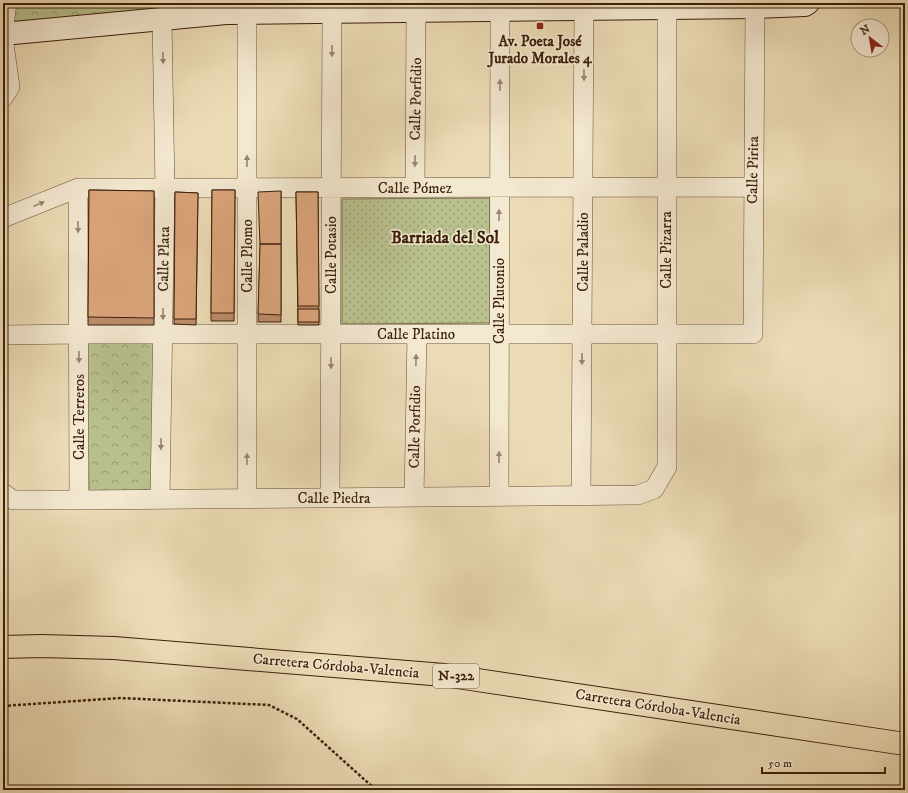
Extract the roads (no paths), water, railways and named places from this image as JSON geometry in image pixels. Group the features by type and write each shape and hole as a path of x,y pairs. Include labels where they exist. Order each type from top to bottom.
{"highway":[{"name":"Carretera Córdoba-Valencia","path":"3,647 41,646 114,648 444,675 905,744"}],"main road":[{"path":"3,34 226,13 246,13 272,8 332,12 395,7 416,10 600,6 667,8 755,7 805,5 808,3"}],"street":[{"path":"3,98 10,87 3,34 7,3"},
{"name":"Calle Paladio","path":"582,496 583,187 600,6"},
{"name":"Calle Pirita","path":"753,334 755,7"},
{"name":"Calle Pizarra","path":"654,489 667,466 667,8"},
{"name":"Calle Plutonio","path":"499,496 500,9"},
{"name":"Calle Porfidio","path":"415,188 416,10"},
{"name":"Calle Potasio","path":"330,498 332,12"},
{"name":"Calle Plomo","path":"246,13 247,498"},
{"name":"Calle Plata","path":"160,499 165,188 162,19"},
{"name":"Calle Pómez","path":"78,188 753,186"},
{"path":"3,218 78,188"},
{"name":"Calle Terreros","path":"78,188 79,500"},
{"path":"3,335 79,334"},
{"name":"Calle Platino","path":"79,334 753,334"},
{"name":"Calle Porfidio","path":"414,497 417,334"},
{"name":"Calle Piedra","path":"8,496 79,500 582,496 638,495 654,489"}],"place":[{"name":"Av. Poeta José Jurado Morales 4","path":"540,26"}],"district":[{"name":"Barriada del Sol","path":"445,238"}]}
